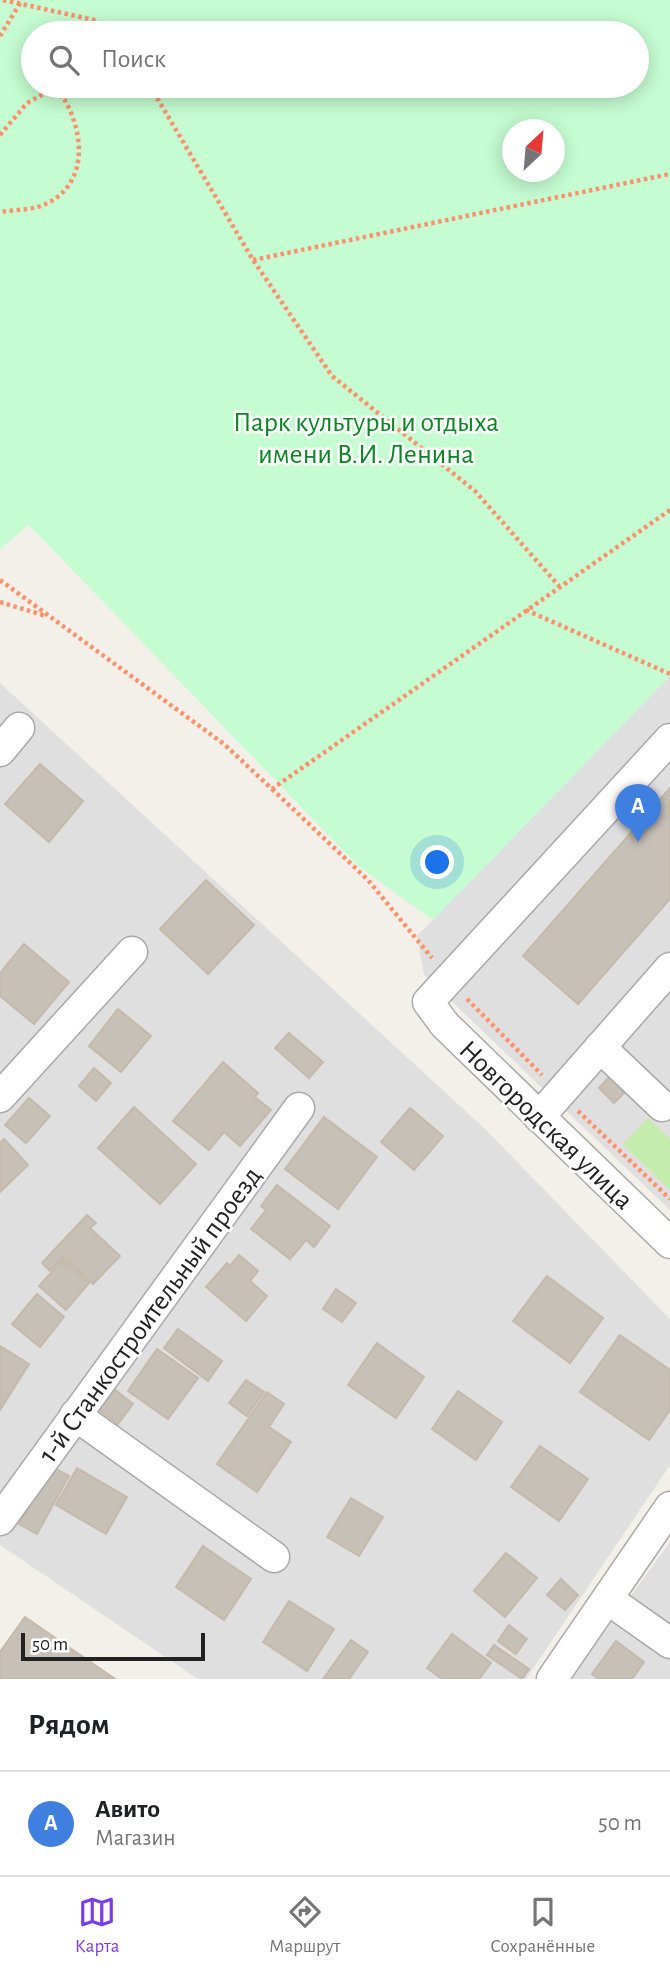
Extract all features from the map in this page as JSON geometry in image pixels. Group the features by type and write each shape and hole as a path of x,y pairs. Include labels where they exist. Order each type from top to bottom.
{"street":[{"path":"0,751 19,728"},
{"name":"Новгородская улица","path":"667,1235 539,1117 445,1025 428,1002 670,739"},
{"path":"0,1097 132,953"},
{"path":"539,1117 670,968"},
{"path":"600,1048 662,1105"},
{"name":"1-й Станкостроительный проезд","path":"0,1520 299,1108"},
{"path":"75,1415 274,1557"},
{"path":"552,1679 609,1600 670,1507"},
{"path":"609,1600 670,1643"}],"path":[{"path":"2,0 96,21"},
{"path":"0,36 20,2"},
{"path":"0,135 27,103 36,98"},
{"path":"0,212 38,206 68,189 80,159 76,118 64,98"},
{"path":"157,98 253,260 332,376 475,491 559,586"},
{"path":"253,260 670,174"},
{"path":"0,580 224,744 272,789 670,510"},
{"path":"0,602 50,617"},
{"path":"525,610 670,674"}],"shaded area":[{"path":"670,676 670,1210 424,975 417,936"},
{"path":"0,683 485,1129 670,1319 670,1465 526,1679 198,1679 0,1545"},
{"path":"670,1542 670,1679 570,1679"}],"green space":[{"name":"Парк культуры и отдыха имени В.И. Ленина","path":"0,0 670,0 670,676 433,920 358,866 29,525 0,549"},
{"path":"648,1118 670,1139 670,1190 623,1144"}],"building":[{"path":"40,764 83,801 49,842 5,804"},
{"path":"670,788 670,899 578,1004 523,956"},
{"path":"206,880 254,925 208,974 160,929"},
{"path":"24,944 69,982 34,1024 0,996 0,973"},
{"path":"118,1009 151,1036 121,1072 89,1046"},
{"path":"289,1033 323,1062 309,1078 275,1048"},
{"path":"223,1062 258,1093 255,1097 271,1110 240,1146 224,1132 209,1150 173,1121"},
{"path":"94,1068 111,1083 96,1101 79,1086"},
{"path":"611,1075 627,1090 614,1103 599,1088"},
{"path":"29,1098 50,1116 26,1143 5,1125"},
{"path":"134,1107 196,1164 160,1204 98,1148"},
{"path":"410,1108 443,1136 414,1170 381,1142"},
{"path":"324,1117 377,1157 338,1209 285,1169"},
{"path":"4,1139 28,1165 0,1192 0,1143"},
{"path":"277,1185 330,1226 314,1247 306,1240 290,1259 251,1229 266,1210 261,1206"},
{"path":"87,1215 96,1223 90,1228 120,1256 93,1284 63,1257 50,1271 42,1263"},
{"path":"239,1255 258,1271 250,1281 267,1296 246,1321 206,1287 227,1263 230,1266"},
{"path":"63,1260 89,1283 66,1310 39,1286"},
{"path":"547,1276 603,1318 570,1363 513,1321"},
{"path":"336,1289 356,1303 342,1322 323,1309"},
{"path":"37,1294 64,1317 40,1347 12,1324"},
{"path":"178,1329 222,1361 208,1381 164,1348"},
{"path":"620,1335 670,1370 670,1410 649,1440 580,1392"},
{"path":"377,1343 424,1377 396,1418 348,1385"},
{"path":"0,1346 29,1364 0,1410"},
{"path":"157,1349 198,1378 168,1419 128,1391"},
{"path":"246,1380 264,1392 247,1416 229,1403"},
{"path":"114,1389 133,1404 118,1424 99,1410"},
{"path":"458,1391 502,1422 476,1460 432,1429"},
{"path":"267,1392 284,1404 269,1427 291,1442 257,1492 217,1464"},
{"path":"540,1446 588,1479 559,1521 511,1487"},
{"path":"51,1466 69,1476 37,1534 19,1524"},
{"path":"77,1468 127,1497 106,1534 56,1505"},
{"path":"351,1498 383,1517 359,1556 327,1537"},
{"path":"203,1546 251,1579 224,1620 176,1587"},
{"path":"506,1553 537,1578 505,1617 474,1591"},
{"path":"561,1579 578,1595 565,1610 547,1595"},
{"path":"289,1601 334,1629 307,1671 263,1642"},
{"path":"25,1617 115,1679 0,1679 0,1652"},
{"path":"509,1625 527,1639 516,1654 498,1641"},
{"path":"452,1634 491,1663 479,1679 442,1679 427,1668"},
{"path":"351,1640 368,1652 349,1679 323,1679"},
{"path":"616,1641 644,1662 632,1679 599,1679 592,1674"},
{"path":"494,1645 529,1669 522,1679 487,1655"}],"place":[{"name":"Авито","path":"638,842"}]}
